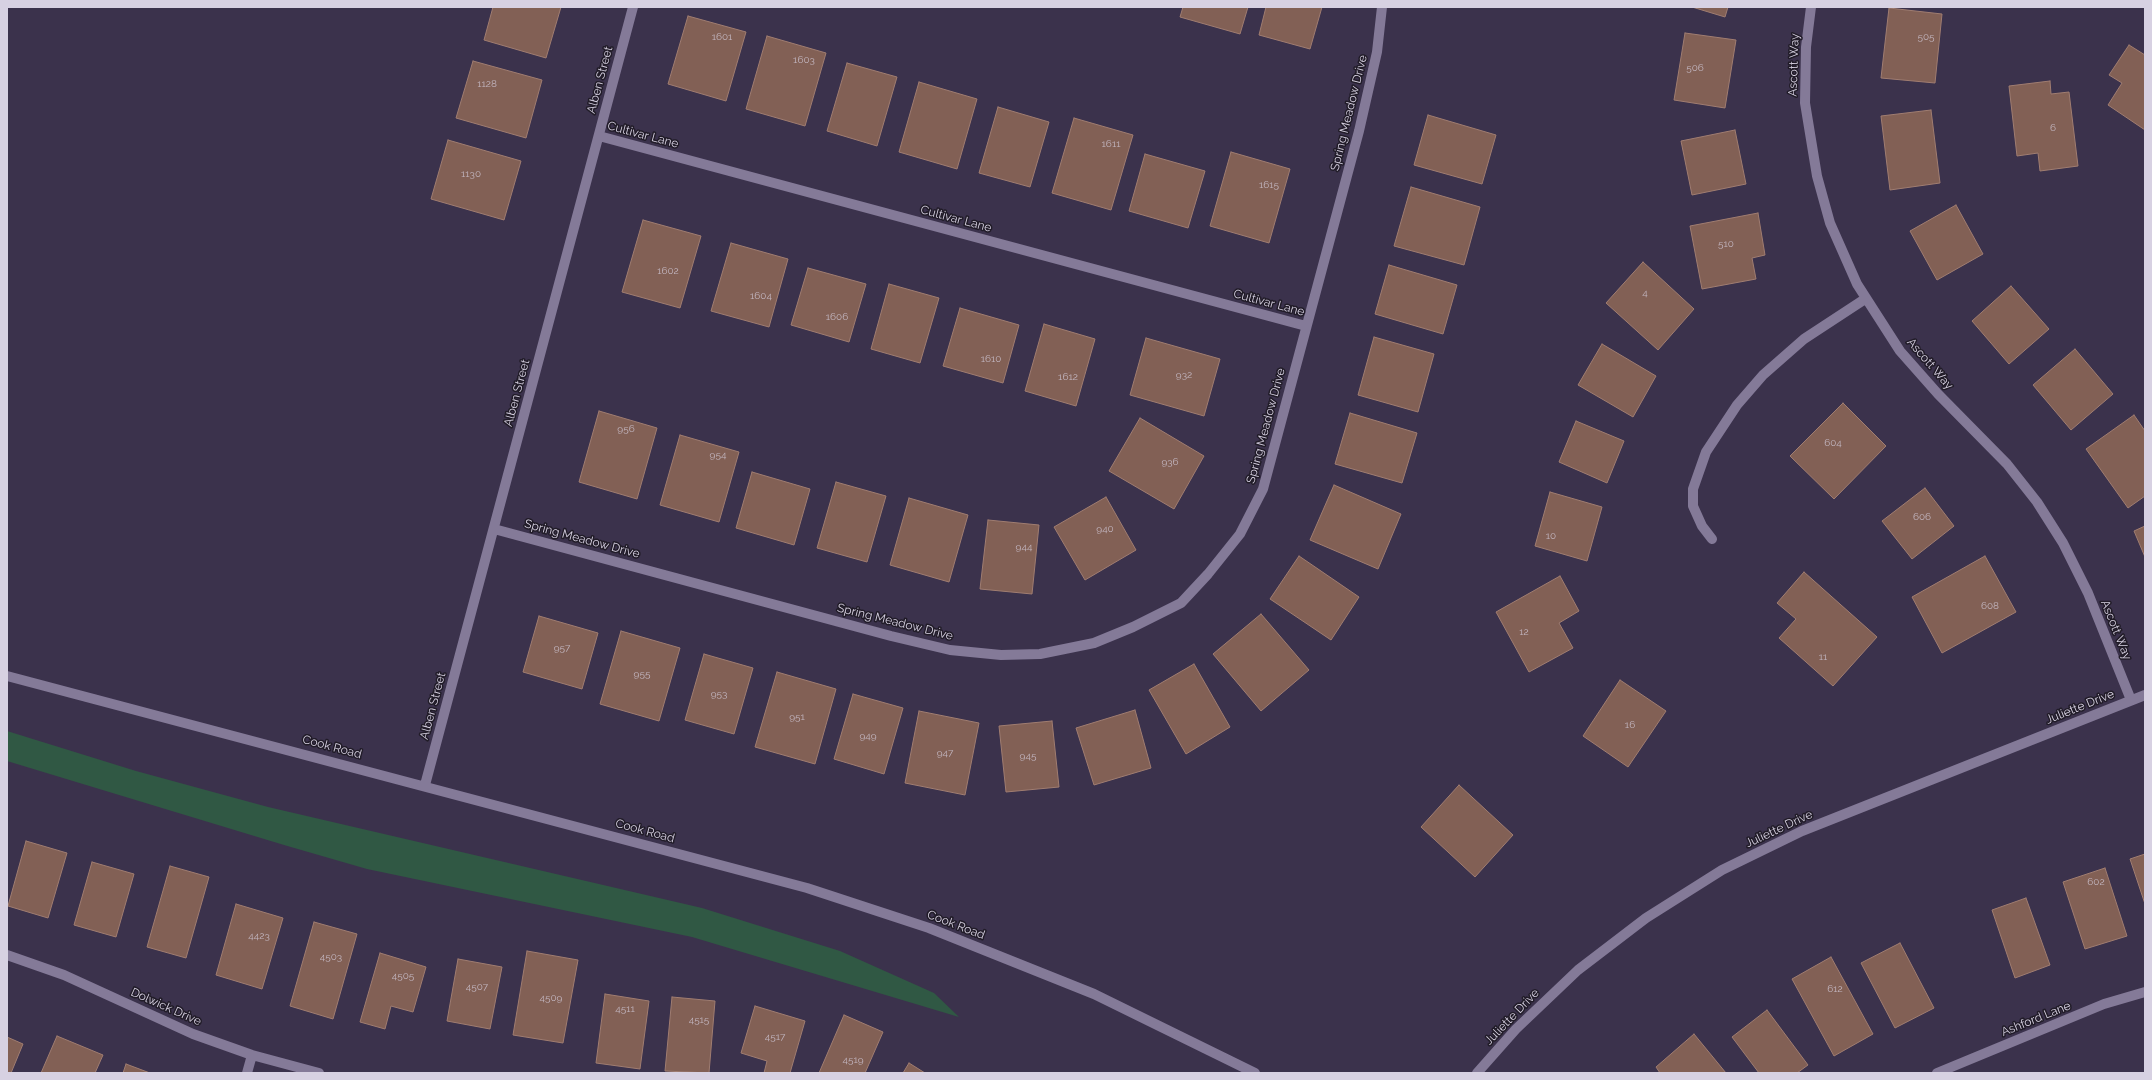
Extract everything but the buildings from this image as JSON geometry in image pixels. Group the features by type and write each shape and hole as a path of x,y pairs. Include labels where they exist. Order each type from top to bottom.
{"street":[{"name":"Alben Street","path":"425,785 633,7"},
{"name":"Spring Meadow Drive","path":"494,529 891,636 950,650 1001,655 1040,654 1094,643 1133,627 1181,603 1208,574 1240,534 1263,489 1367,95 1377,52 1382,7"},
{"name":"Ascott Way","path":"1811,7 1806,48 1806,103 1816,176 1830,223 1865,299 1900,351 1938,394 2007,464 2037,502 2063,543 2088,593 2131,700"},
{"name":"Cultivar Lane","path":"599,136 1306,326"},
{"path":"1712,539 1702,526 1693,506 1692,489 1706,452 1737,405 1763,375 1804,339 1865,299"},
{"name":"Cook Road","path":"7,676 425,785 807,888 929,928 1094,994 1255,1073"},
{"name":"Juliette Drive","path":"1478,1073 1516,1028 1578,970 1646,918 1722,870 1802,831 2145,695"},
{"name":"Dolwick Drive","path":"7,955 64,975 193,1034 252,1055 319,1073"},
{"name":"Ashford Lane","path":"1937,1073 2104,1004 2145,992"},
{"path":"247,1073 252,1055"}],"green space":[{"path":"7,731 136,771 268,807 702,908 840,951 934,993 959,1017 692,937 367,869 284,845 7,761"}]}
